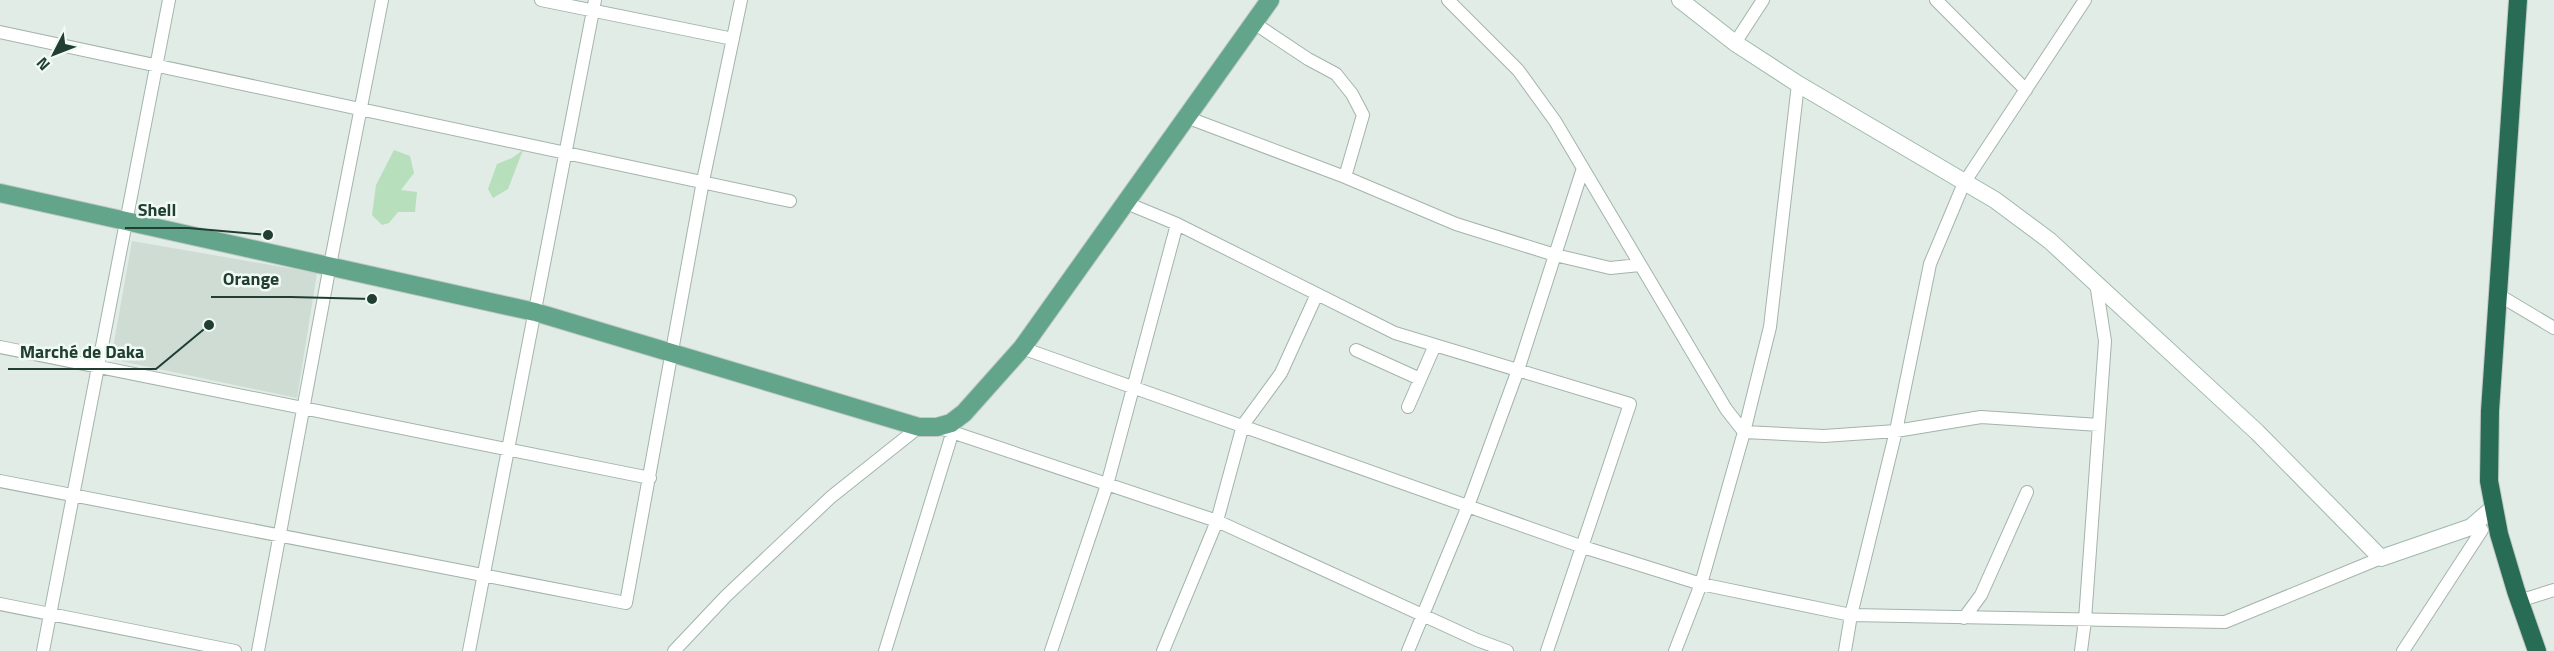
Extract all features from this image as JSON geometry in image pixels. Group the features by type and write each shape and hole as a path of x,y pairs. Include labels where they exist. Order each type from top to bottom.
{"highway":[{"path":"2518,0 2490,411 2489,481 2493,508 2484,530 2519,601 2537,651"}],"main road":[{"path":"0,193 535,312 936,429 951,423 964,413 1022,348 1270,0"}],"street":[{"path":"43,651 169,0"},
{"path":"258,651 382,0"},
{"path":"541,0 594,5 733,39"},
{"path":"0,481 626,603 703,181 741,0"},
{"path":"1448,0 1518,70 1555,121 1726,409 1744,432 1824,436 1896,431 1981,417 2099,425"},
{"path":"1680,0 1735,43 1798,84 1995,200 2050,241 2257,432 2381,558"},
{"path":"1735,43 1763,0"},
{"path":"1936,0 2026,90"},
{"path":"1845,651 1851,615 1896,431 1930,264 1964,183 2085,0"},
{"path":"469,651 594,5"},
{"path":"1254,22 1308,59 1336,74 1352,94 1363,115 1344,177"},
{"path":"0,33 790,201"},
{"path":"1675,651 1701,584 1744,432 1770,327 1798,84"},
{"path":"1185,117 1344,177 1456,224 1555,255 1610,268 1640,265"},
{"path":"1408,651 1468,506 1518,370 1582,168"},
{"path":"1124,202 1177,224 1395,333 1630,404 1547,651"},
{"path":"1051,651 1107,485 1177,224"},
{"path":"2081,651 2105,341 2096,283"},
{"path":"1163,651 1217,520 1243,425 1281,373 1317,294"},
{"path":"2497,294 2554,328"},
{"path":"1408,407 1435,345"},
{"path":"0,347 650,478"},
{"path":"1022,348 1583,547 1701,584 1851,615 2225,622 2381,558 2484,530"},
{"path":"1356,350 1420,379"},
{"path":"936,429 1217,520 1507,651"},
{"path":"674,651 726,596 831,497 936,429"},
{"path":"885,651 936,429"},
{"path":"1964,618 1981,595 2027,492"},
{"path":"2403,651 2484,530 2493,508"},
{"path":"2519,601 2554,590"},
{"path":"0,604 235,651"}],"shaded area":[{"path":"132,241 317,273 297,398 111,359"}],"green space":[{"path":"394,150 410,156 414,173 401,190 417,192 415,212 398,212 389,223 382,225 372,215 376,185"},
{"path":"523,150 508,189 493,198 488,189 497,164 512,158"}],"place":[{"name":"Shell","path":"268,235"},
{"name":"Orange","path":"372,299"},
{"name":"Marché de Daka","path":"209,325"}]}
